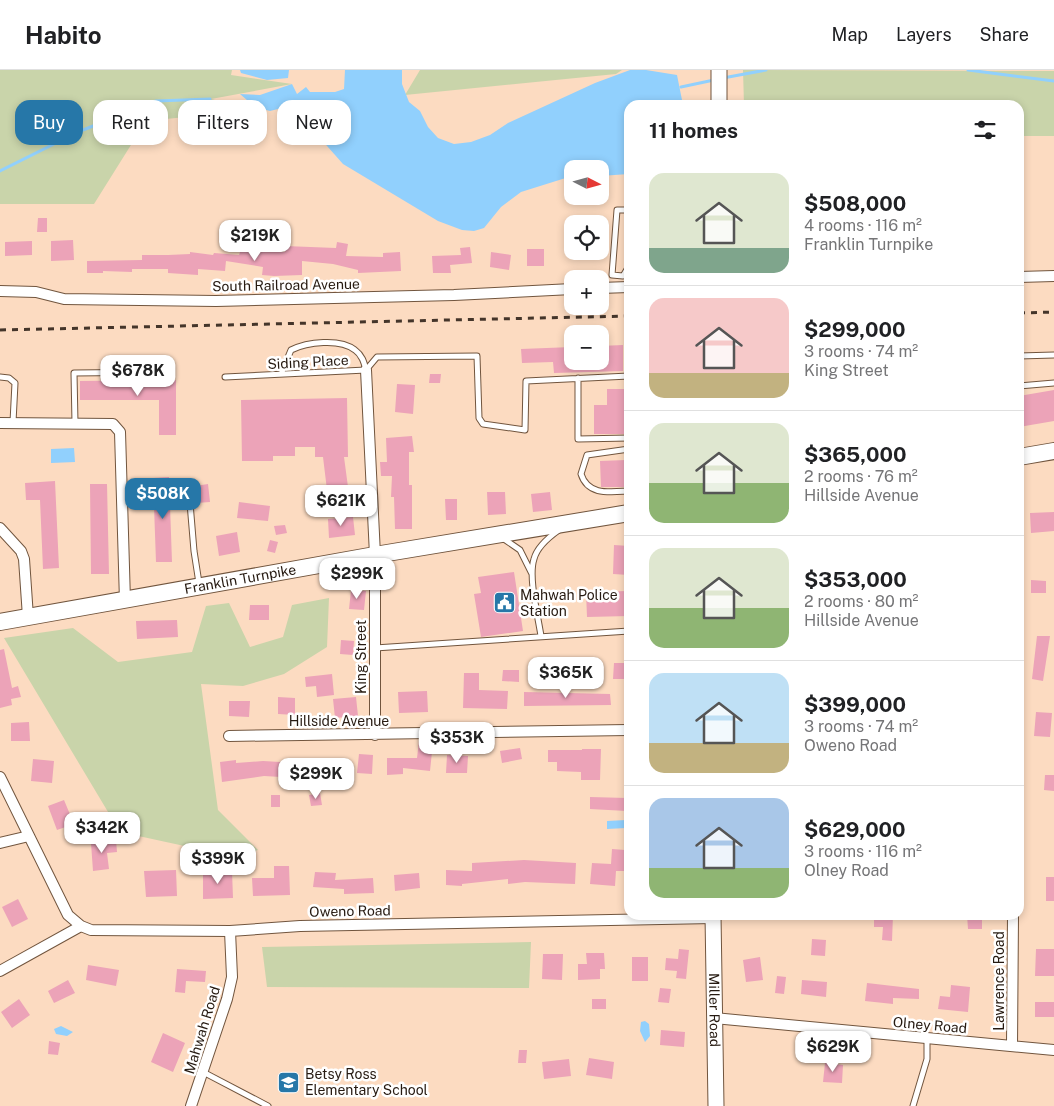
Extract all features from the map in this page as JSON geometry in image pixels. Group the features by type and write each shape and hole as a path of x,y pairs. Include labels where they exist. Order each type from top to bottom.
{"main road":[{"path":"1024,456 1054,451"},
{"name":"Franklin Turnpike","path":"0,622 125,601 375,554 624,515"}],"street":[{"path":"719,70 719,99"},
{"path":"1024,277 1054,276"},
{"path":"609,287 624,286"},
{"name":"South Railroad Avenue","path":"0,291 36,292 64,298 216,301 454,295 564,289"},
{"name":"King Street","path":"366,370 375,554 375,735"},
{"path":"0,423 113,424 120,432 125,601"},
{"path":"0,528 21,552 24,559 28,617"},
{"name":"Hillside Avenue","path":"229,736 624,730"},
{"path":"0,777 68,915 81,926 0,971"},
{"path":"0,843 29,836"},
{"name":"Oweno Road","path":"81,926 101,931 230,931 300,926 624,918"},
{"name":"Miller Road","path":"713,920 716,1106"},
{"name":"Lawrence Road","path":"1012,1046 1013,920"},
{"name":"Mahwah Road","path":"191,1106 223,1015 232,977 230,931"},
{"name":"Olney Road","path":"714,1018 1054,1050"}],"lane":[{"path":"612,287 617,210 624,210"},
{"path":"612,275 623,276 624,274"},
{"path":"282,374 291,350 309,344 337,344 351,347 363,358 366,370"},
{"path":"1024,356 1054,355"},
{"name":"Siding Place","path":"225,377 366,370 376,357 477,356 478,418 484,424 525,430 526,381 578,378"},
{"path":"75,423 74,373 169,372"},
{"path":"624,376 578,378 578,439 624,438"},
{"path":"0,377 9,378 15,383 13,422"},
{"path":"1024,386 1054,383"},
{"path":"624,450 587,455 581,468 583,478 588,485 600,492 624,491"},
{"path":"189,492 194,551 200,587"},
{"path":"541,636 532,574 534,559 547,538 565,525"},
{"path":"498,535 520,550 532,574"},
{"path":"375,648 624,631"},
{"path":"914,1106 927,1059 928,1038"},
{"path":"203,1072 268,1106"}],"green space":[{"path":"0,70 232,70 231,75 292,84 211,99 215,100 178,100 178,118 168,119 168,100 93,100 93,145 131,145 94,204 0,204"},
{"path":"420,70 622,70 616,74 405,95"},
{"path":"743,70 1054,71 1054,136 1024,136 1024,100 744,100"},
{"path":"329,598 327,647 284,674 243,686 201,684 218,810 258,850 235,857 120,832 4,638 73,628 118,662 192,652 206,606 229,603 250,647 283,637 292,605"},
{"path":"531,942 529,988 267,987 262,947"}],"water":[{"path":"240,70 289,70 288,78 267,80 241,73"},
{"path":"345,70 402,70 402,84 409,102 420,111 428,127 438,138 454,144 471,142 490,135 508,123 595,83 630,70 646,70 677,75 682,100 624,100 624,174 609,175 609,160 564,160 564,179 521,192 501,207 484,228 474,231 462,230 438,221 343,164 326,145 351,145 351,100 277,100 277,109 270,111 267,110 267,100 247,100 240,94 260,95 292,84 297,94 306,87 310,92 335,92 344,89"},
{"path":"74,448 75,462 51,463 51,449"},
{"path":"624,820 624,828 607,829 607,821"},
{"path":"645,1021 649,1024 650,1036 645,1042 640,1031 641,1022"},
{"path":"61,1026 73,1032 67,1036 56,1034 54,1029"}],"building":[{"path":"38,218 47,218 47,232 37,232"},
{"path":"73,240 74,260 51,261 51,241"},
{"path":"32,241 32,255 5,256 5,242"},
{"path":"337,242 348,244 346,256 383,257 383,253 400,252 401,271 358,273 358,270 333,264 302,261 302,275 274,276 262,275 263,267 226,261 225,271 198,269 198,275 168,273 168,269 132,269 132,272 103,271 103,273 87,273 87,261 142,260 142,255 190,254 190,252 213,255 214,253 239,255 241,249 285,252 285,246 336,248"},
{"path":"470,247 472,263 450,265 451,273 433,273 432,256 461,255 460,248"},
{"path":"527,249 544,249 544,266 527,266"},
{"path":"491,252 511,255 509,270 490,267"},
{"path":"623,345 623,371 554,373 553,362 522,363 521,349 564,347 564,370 609,370 609,346"},
{"path":"430,374 441,374 440,383 429,383"},
{"path":"176,380 176,435 159,435 159,400 80,400 80,381"},
{"path":"397,384 415,385 413,414 395,412"},
{"path":"607,389 624,389 624,434 594,434 594,405 607,405"},
{"path":"1054,390 1054,421 1024,426 1024,395"},
{"path":"347,398 348,457 344,457 348,487 327,490 323,457 315,457 315,447 295,447 295,456 273,456 273,461 242,461 241,400"},
{"path":"412,436 414,452 409,452 409,485 412,485 412,529 395,529 394,497 391,497 392,476 381,476 380,462 387,462 386,438"},
{"path":"624,460 624,487 601,487 600,461"},
{"path":"169,477 172,562 156,562 153,478"},
{"path":"55,481 59,568 43,569 40,500 26,500 25,483"},
{"path":"90,484 107,484 109,574 91,574"},
{"path":"208,484 210,502 197,503 195,486"},
{"path":"487,492 505,492 506,514 488,515"},
{"path":"550,492 552,510 533,512 531,494"},
{"path":"445,499 457,499 457,520 446,520"},
{"path":"239,502 270,506 268,521 237,518"},
{"path":"1054,512 1054,531 1031,533 1030,513"},
{"path":"353,517 355,535 329,538 328,519"},
{"path":"285,525 287,533 276,535 274,526"},
{"path":"237,532 240,552 219,556 216,536"},
{"path":"270,540 278,542 275,553 267,551"},
{"path":"614,545 624,546 624,575 613,574"},
{"path":"514,572 523,631 481,637 474,594 481,593 478,577"},
{"path":"1031,580 1046,581 1046,593 1031,593"},
{"path":"351,590 366,591 364,610 349,609"},
{"path":"624,591 624,616 587,617 586,592"},
{"path":"250,605 269,605 269,620 249,620"},
{"path":"177,620 178,637 137,639 136,621"},
{"path":"1037,636 1050,636 1043,681 1032,679"},
{"path":"341,640 354,641 353,655 340,654"},
{"path":"4,649 12,688 18,686 21,697 11,699 12,705 0,708 0,650"},
{"path":"614,663 624,663 624,679 613,679"},
{"path":"549,667 558,668 557,677 548,676"},
{"path":"503,670 519,670 519,682 502,681"},
{"path":"464,673 479,673 479,690 508,691 507,709 463,708"},
{"path":"332,674 334,695 317,697 316,686 306,687 305,677"},
{"path":"427,691 428,712 399,713 398,692"},
{"path":"524,692 610,694 611,705 524,706"},
{"path":"278,697 295,698 295,715 278,714"},
{"path":"356,697 358,716 335,718 333,699"},
{"path":"229,701 250,701 249,717 229,716"},
{"path":"1036,712 1052,713 1050,737 1034,736"},
{"path":"29,722 30,741 11,741 11,723"},
{"path":"419,741 433,742 430,771 403,768 403,774 387,775 387,758 417,758"},
{"path":"520,748 522,759 502,763 500,751"},
{"path":"601,749 600,780 581,780 581,772 557,771 557,762 548,762 548,750"},
{"path":"359,754 373,755 372,774 357,773"},
{"path":"447,755 468,756 467,773 446,773"},
{"path":"33,759 54,761 52,783 31,781"},
{"path":"236,760 236,763 263,761 297,763 297,760 338,760 339,775 312,776 313,786 299,788 298,778 264,776 222,782 220,762"},
{"path":"1045,775 1054,775 1054,791 1044,790"},
{"path":"320,793 322,805 311,806 309,795"},
{"path":"271,795 280,795 280,807 271,807"},
{"path":"590,797 624,798 624,811 590,809"},
{"path":"64,800 74,824 57,830 48,806"},
{"path":"116,840 117,852 107,853 109,869 93,871 91,843"},
{"path":"612,849 624,850 624,871 616,871 615,886 590,884 592,863 611,864"},
{"path":"524,860 576,863 575,884 525,882 508,884 508,879 462,884 462,886 446,885 446,870 472,871 472,863"},
{"path":"274,866 289,866 290,895 253,896 252,878 274,878"},
{"path":"176,870 177,896 146,897 144,871"},
{"path":"203,871 232,871 233,898 203,899"},
{"path":"315,872 336,873 335,880 373,878 374,893 344,894 344,889 313,887"},
{"path":"419,873 420,888 395,891 394,875"},
{"path":"1046,877 1054,877 1054,901 1046,901"},
{"path":"18,899 28,919 12,927 2,907"},
{"path":"874,920 893,920 892,941 882,940 883,927 874,927"},
{"path":"967,920 982,920 982,929 968,929"},
{"path":"812,939 826,940 825,956 811,955"},
{"path":"679,949 689,950 686,979 676,978 677,971 665,970 666,958 678,959"},
{"path":"1036,949 1054,949 1054,976 1035,976"},
{"path":"586,953 604,953 605,969 600,969 600,979 578,980 578,964 587,964"},
{"path":"543,954 563,954 562,980 542,979"},
{"path":"632,957 648,957 648,981 632,981"},
{"path":"760,957 763,980 746,982 743,960"},
{"path":"88,965 119,970 116,986 86,980"},
{"path":"177,969 206,971 205,982 186,981 185,993 175,992"},
{"path":"777,976 786,977 784,994 775,993"},
{"path":"68,980 75,993 54,1003 48,991"},
{"path":"802,980 827,982 826,997 801,994"},
{"path":"867,983 919,989 919,999 893,998 893,1004 865,1001"},
{"path":"951,985 970,987 968,1012 938,1009 940,996 950,997"},
{"path":"660,988 671,989 669,1003 658,1002"},
{"path":"19,999 30,1015 12,1028 1,1012"},
{"path":"592,999 606,999 606,1009 592,1009"},
{"path":"1035,1002 1054,1002 1054,1017 1035,1017"},
{"path":"661,1030 685,1032 684,1047 660,1045"},
{"path":"163,1033 185,1043 173,1072 151,1062"},
{"path":"49,1041 60,1043 58,1055 48,1054"},
{"path":"519,1050 527,1050 526,1063 518,1063"},
{"path":"589,1058 614,1062 612,1079 586,1075"},
{"path":"569,1059 571,1076 544,1079 542,1062"},
{"path":"825,1063 843,1065 842,1083 823,1082"}],"waterway":[{"path":"723,78 766,70"},
{"path":"968,70 1054,81"},
{"path":"681,87 714,80"},
{"path":"0,171 78,132 156,101 210,99"}],"railway":[{"path":"1024,313 1054,312"},
{"path":"0,330 624,316"}],"place":[{"name":"Mahwah Police Station","path":"504,603"},
{"name":"Betsy Ross Elementary School","path":"289,1082"}]}
